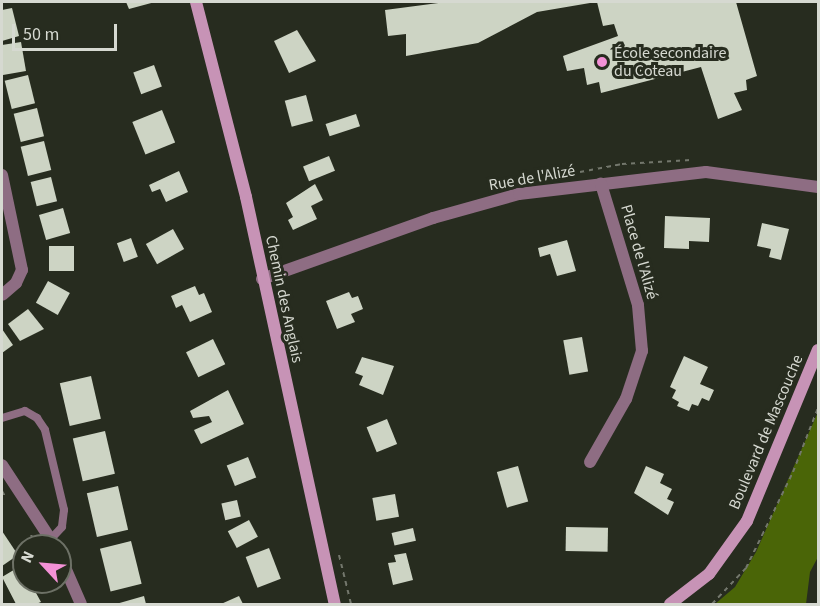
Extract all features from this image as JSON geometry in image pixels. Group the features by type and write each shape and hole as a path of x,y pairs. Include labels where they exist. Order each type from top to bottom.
{"street":[{"name":"Chemin des Anglais","path":"196,2 262,279 335,604"},
{"name":"Rue de l'Alizé","path":"262,279 464,207 519,194 706,172 819,187"},
{"path":"2,176 22,270 16,283 2,295"},
{"name":"Place de l'Alizé","path":"590,462 626,399 642,351 638,305 601,184"},
{"name":"Boulevard de Mascouche","path":"670,604 709,574 747,520 819,350"},
{"path":"2,465 47,534"},
{"path":"72,583 81,604"}],"lane":[{"path":"2,418 25,411 37,418 45,430 64,510 62,527 58,534"}],"path":[{"path":"712,604 746,568 793,472 819,408"}],"green space":[{"path":"818,412 818,557 810,572 806,604 715,604 735,587 756,552"}],"building":[{"path":"126,2 155,2 129,9"},
{"path":"446,2 590,3 537,12 478,43 406,56 406,34 388,36 385,10"},
{"path":"597,2 736,2 757,76 746,80 747,90 734,93 742,110 718,119 701,67 601,93 599,82 587,85 584,68 567,71 563,56 618,36 614,24 603,26"},
{"path":"12,8 19,36 2,41 2,10"},
{"path":"297,30 316,61 289,73 274,41"},
{"path":"21,42 26,71 3,75 2,45"},
{"path":"154,65 162,87 141,94 133,73"},
{"path":"28,75 35,103 12,109 5,81"},
{"path":"306,95 313,121 292,127 285,101"},
{"path":"37,108 44,136 21,142 14,114"},
{"path":"162,110 175,142 145,154 132,122"},
{"path":"356,114 360,126 330,136 326,124"},
{"path":"44,141 51,170 28,176 21,147"},
{"path":"329,156 335,171 309,181 303,166"},
{"path":"179,171 188,192 166,202 160,189 152,192 149,185"},
{"path":"51,177 57,201 37,206 31,182"},
{"path":"315,184 323,200 311,206 317,219 293,230 288,220 293,217 286,203"},
{"path":"63,208 70,233 46,240 39,215"},
{"path":"665,216 710,218 709,242 689,241 689,249 664,248"},
{"path":"762,223 789,229 781,260 769,257 771,249 757,246"},
{"path":"173,229 184,249 157,264 146,244"},
{"path":"131,238 138,257 124,262 117,243"},
{"path":"567,240 576,271 557,276 550,254 540,257 538,248"},
{"path":"49,246 74,246 74,271 49,271"},
{"path":"48,281 70,293 58,315 36,303"},
{"path":"195,286 199,295 204,293 212,312 190,322 182,305 176,308 171,296"},
{"path":"349,292 352,298 358,296 363,309 351,314 355,322 337,329 326,301"},
{"path":"28,309 44,329 20,341 8,324"},
{"path":"2,329 13,345 2,353"},
{"path":"582,337 588,371 569,375 563,340"},
{"path":"213,339 225,364 198,377 186,352"},
{"path":"684,356 708,367 700,384 714,390 709,401 702,398 698,406 692,404 689,411 677,406 679,402 672,398 676,390 670,387"},
{"path":"362,357 394,366 383,395 359,385 363,376 355,373"},
{"path":"91,376 101,419 70,426 60,383"},
{"path":"228,390 244,424 201,444 194,430 212,422 209,416 193,418 190,411"},
{"path":"387,419 397,444 377,452 367,427"},
{"path":"105,431 115,474 83,481 73,438"},
{"path":"248,457 256,477 235,486 227,466"},
{"path":"518,466 528,502 507,508 497,472"},
{"path":"646,466 664,474 660,483 672,489 667,499 674,502 668,515 634,493"},
{"path":"118,486 128,530 97,537 87,493"},
{"path":"395,494 399,517 376,521 372,498"},
{"path":"237,500 241,517 225,520 221,504"},
{"path":"249,520 258,537 237,548 228,531"},
{"path":"566,527 608,528 608,552 566,551"},
{"path":"413,528 416,541 394,546 392,533"},
{"path":"2,531 12,546 12,559 2,566"},
{"path":"131,541 142,584 111,591 100,549"},
{"path":"269,548 281,579 257,588 246,557"},
{"path":"406,553 413,580 393,585 388,563 396,562 394,555"},
{"path":"12,571 12,594 37,594 41,602 16,604 2,577"},
{"path":"144,596 146,604 116,604"},
{"path":"239,596 243,604 221,604"}],"place":[{"name":"École secondaire du Coteau","path":"602,62"}]}
